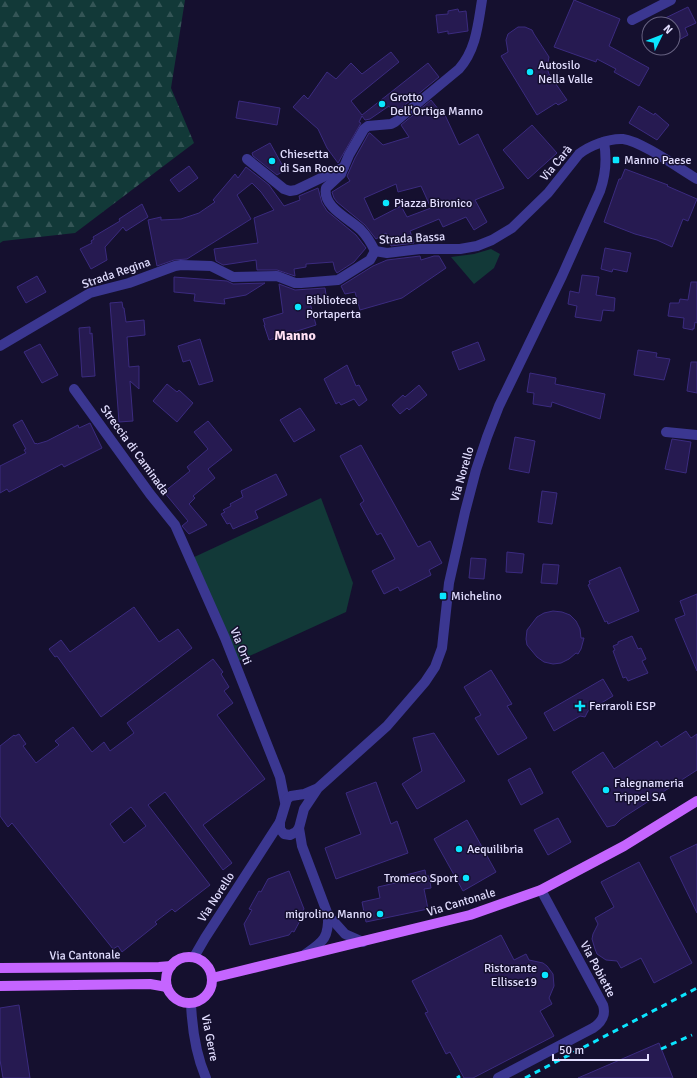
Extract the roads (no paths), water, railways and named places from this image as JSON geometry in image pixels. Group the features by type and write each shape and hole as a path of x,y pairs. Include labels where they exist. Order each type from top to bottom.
{"main road":[{"name":"Via Cantonale","path":"212,978 470,915 540,890 624,846 697,801"},
{"path":"194,957 201,960 210,971 212,984 206,995 196,1002 190,1003 174,997 167,987 166,979 167,972 171,966 181,958 194,957"},
{"name":"Via Cantonale","path":"0,968 171,966"},
{"path":"0,986 150,984 167,987"}],"street":[{"path":"375,251 369,239 359,229 335,211 325,192 327,186 339,176 364,128 368,126 391,124 395,122 459,69 466,61 472,50 476,37 482,0"},
{"path":"632,20 671,0"},
{"name":"Via Carà","path":"528,213 557,182 579,154 584,150 604,142 622,139 629,140 644,147 697,179"},
{"name":"Via Norello","path":"261,852 276,839 296,832 304,809 318,788 387,726 425,682 438,661 442,648 449,583 476,470 499,406 562,276 600,191 606,162 604,142"},
{"path":"247,159 284,190 290,192 344,167"},
{"name":"Strada Bassa","path":"204,266 214,267 233,277 277,276 295,283 334,280 341,278 358,266 370,260 375,251 387,254 420,249 460,249 477,246 506,233 528,213"},
{"name":"Strada Regina","path":"0,346 90,293 128,283 174,266 204,266"},
{"name":"Streccia di Caminada","path":"74,389 150,494 175,525"},
{"path":"666,432 697,435"},
{"name":"Via Orti","path":"175,525 225,638 280,777 285,802"},
{"name":"Via Orti","path":"280,777 296,795"},
{"name":"Via Norello","path":"194,957 280,822 285,802 288,797 318,788"},
{"path":"296,795 302,798 304,809"},
{"path":"280,822 280,829 302,846"},
{"path":"298,828 302,846 328,915 328,928 322,941 302,956"},
{"name":"Via Pobiette","path":"498,1078 596,1026 604,1014 602,1005 540,890"},
{"path":"328,915 345,934 363,942"},
{"name":"Via Gerre","path":"190,1003 199,1056 206,1078"}],"railway":[{"path":"525,1078 697,988"},
{"path":"661,1049 692,1035"}],"place":[{"name":"Autosilo Nella Valle","path":"530,72"},
{"name":"Grotto Dell'Ortiga Manno","path":"382,104"},
{"name":"Manno Paese","path":"616,160"},
{"name":"Chiesetta di San Rocco","path":"272,161"},
{"name":"Piazza Bironico","path":"386,203"},
{"name":"Biblioteca Portaperta","path":"298,307"},
{"name":"Michelino","path":"443,596"},
{"name":"Ferraroli ESP","path":"580,706"},
{"name":"Falegnameria Trippel SA","path":"606,790"},
{"name":"Aequilibria","path":"459,849"},
{"name":"Tromeco Sport","path":"466,878"},
{"name":"migrolino Manno","path":"380,914"},
{"name":"Ristorante Ellisse19","path":"545,975"}],"district":[{"name":"Manno","path":"295,335"}]}
